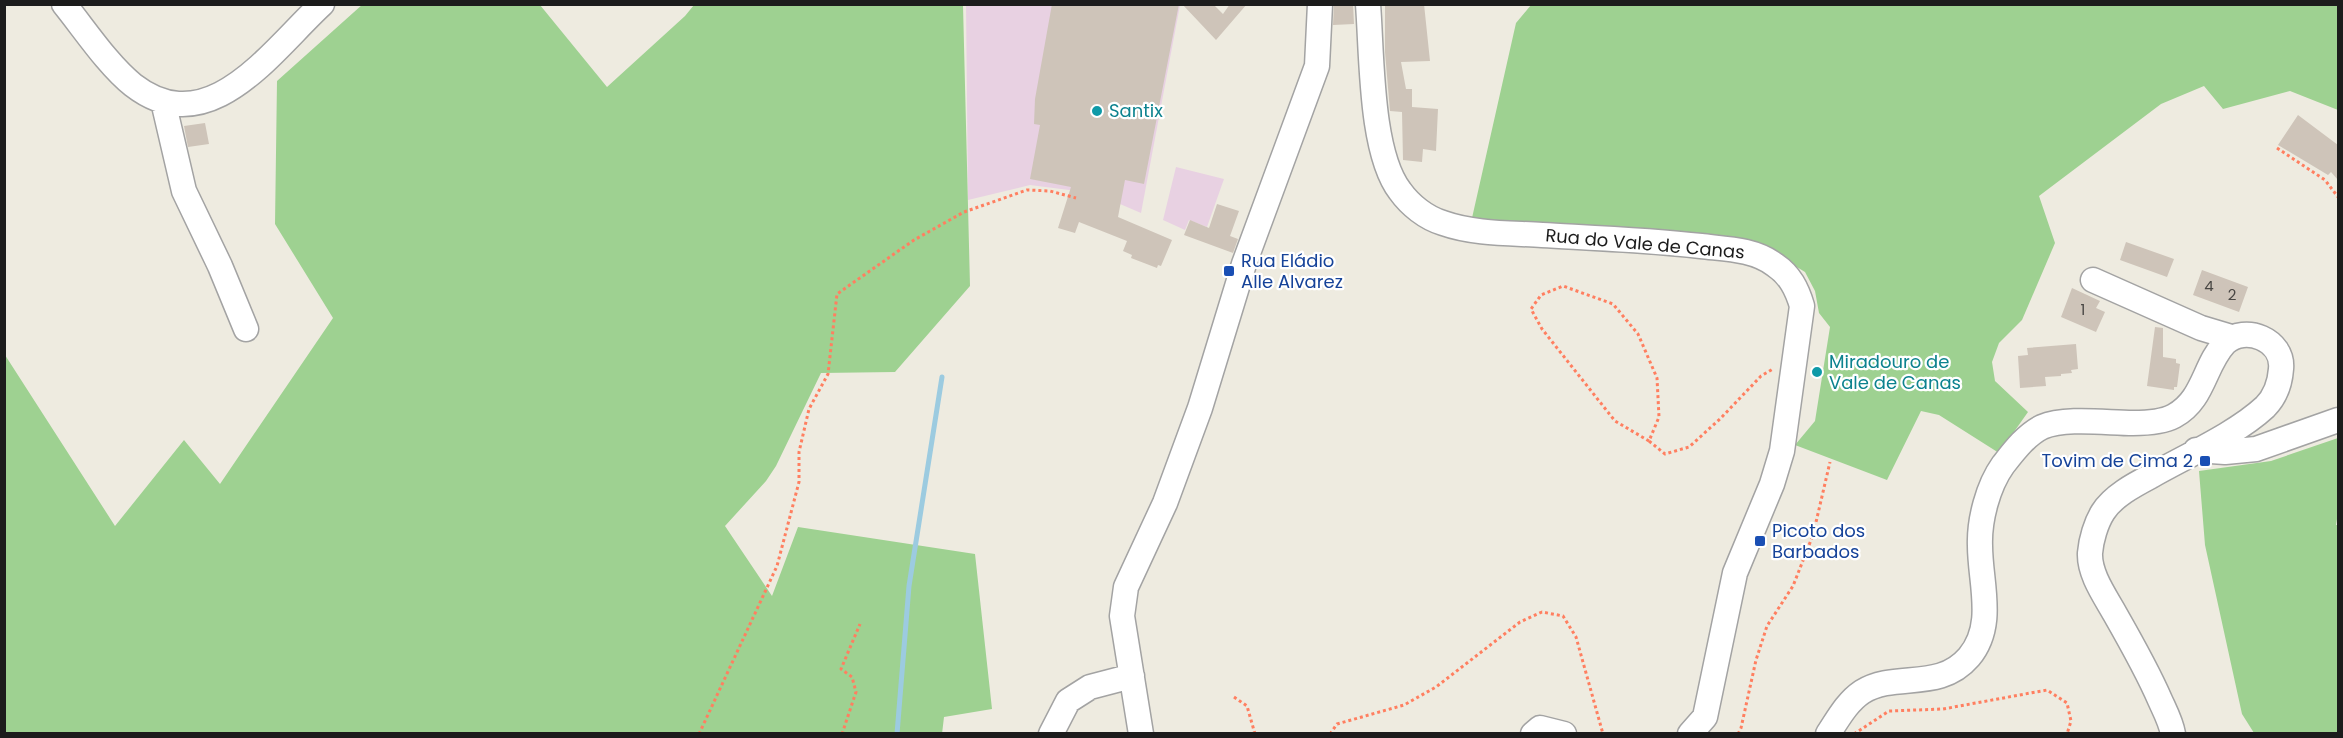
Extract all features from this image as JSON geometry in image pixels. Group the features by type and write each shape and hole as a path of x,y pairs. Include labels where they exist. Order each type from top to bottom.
{"street":[{"path":"64,4 121,73 150,96 179,105 193,104 221,94 253,72 322,4"},
{"path":"1141,734 1122,616 1126,587 1169,492 1200,408 1244,264 1317,66 1320,4"},
{"name":"Rua do Vale de Canas","path":"1368,4 1377,126 1383,156 1398,190 1416,208 1442,223 1476,231 1655,241 1750,252 1774,264 1787,275 1797,291 1802,306 1782,452 1772,484 1736,573 1704,717 1690,734"},
{"path":"163,101 184,191 220,266 246,328"},
{"path":"2093,280 2200,328 2231,337 2250,334 2265,338 2278,354 2282,364 2279,382 2273,396 2265,406 2240,425 2128,488 2103,511 2094,531 2090,554 2096,581 2148,673 2173,734"},
{"path":"1828,734 1849,702 1864,691 1881,684 1933,679 1953,671 1970,656 1981,635 1986,604 1979,544 1986,503 2001,468 2023,441 2043,427 2070,422 2143,423 2171,418 2188,408 2203,385 2218,350 2231,337"},
{"path":"2196,450 2225,452 2256,449 2338,420"},
{"path":"1051,734 1068,701 1090,687 1132,676"},
{"path":"1533,734 1540,728 1564,734"}],"path":[{"path":"2277,148 2325,180 2338,197"},
{"path":"699,734 777,566 799,482 799,452 809,409 828,374 837,294 914,240 964,212 1027,190 1050,191 1076,198"},
{"path":"1649,441 1659,417 1657,378 1638,334 1613,304 1563,286 1541,295 1531,309 1542,329 1615,421 1649,441 1665,454 1689,447 1720,419 1761,376 1795,354"},
{"path":"1738,734 1755,660 1767,626 1792,586 1813,535 1830,462"},
{"path":"1330,734 1337,724 1404,705 1436,687 1520,622 1542,612 1563,616 1576,637 1603,734"},
{"path":"842,734 856,692 852,678 841,669 860,624"},
{"path":"1854,734 1889,711 1943,709 2047,690 2067,703 2071,721 2067,734"},
{"path":"1234,697 1247,706 1255,734"}],"shaded area":[{"name":"Santix","path":"966,5 1180,5 1141,213 1113,201 1077,191 1030,185 968,200"},
{"path":"1176,167 1224,179 1207,227 1189,220 1185,230 1163,220"}],"green space":[{"path":"363,4 540,5 607,87 685,16 694,5 963,5 970,286 895,372 821,373 776,466 766,481 725,526 772,596 798,527 975,554 992,709 944,717 942,734 5,733 5,355 115,526 184,440 220,484 333,318 275,224 277,81"},
{"path":"1531,5 2338,5 2338,110 2290,91 2223,109 2204,86 2161,104 2039,196 2055,243 2022,320 1999,343 1992,362 1995,381 2028,412 1999,453 1939,415 1921,411 1887,480 1795,445 1815,421 1830,327 1819,313 1815,291 1805,272 1774,253 1657,234 1472,218 1516,23"},
{"path":"2338,438 2336,525 2338,525 2338,733 2254,733 2242,714 2205,545 2199,471 2271,461"}],"building":[{"name":"Santix","path":"1052,4 1179,4 1144,184 1125,180 1118,217 1172,240 1161,266 1158,265 1157,268 1131,258 1132,255 1123,251 1127,241 1079,222 1075,233 1058,228 1071,187 1030,179 1040,125 1034,124 1035,99"},
{"path":"1182,4 1213,4 1223,14 1230,4 1247,4 1216,40"},
{"path":"1334,4 1353,4 1354,24 1333,25"},
{"path":"1385,4 1424,4 1430,61 1401,62 1406,89 1412,89 1412,107 1438,109 1436,151 1423,149 1422,162 1403,160 1402,112 1390,111 1385,52"},
{"path":"2298,115 2338,145 2338,180 2331,172 2328,175 2278,145"},
{"path":"205,123 209,144 188,147 184,126"},
{"path":"1217,204 1239,211 1230,236 1238,239 1233,253 1184,235 1190,220 1209,228"},
{"path":"2126,242 2174,259 2167,277 2120,260"},
{"path":"2202,270 2248,287 2239,312 2193,295"},
{"path":"2072,288 2100,301 2096,308 2105,312 2096,332 2061,317"},
{"path":"2155,327 2163,328 2163,357 2176,359 2176,363 2180,364 2177,387 2174,387 2174,390 2147,386"},
{"path":"2076,344 2078,369 2071,370 2072,373 2061,374 2061,376 2045,377 2046,386 2020,388 2018,356 2028,355 2027,348"}],"waterway":[{"path":"897,734 909,586 942,377"}],"place":[{"name":"Santix","path":"1097,111"},
{"name":"Rua Eládio Alle Alvarez","path":"1229,271"},
{"name":"Miradouro de Vale de Canas","path":"1817,372"},
{"name":"Tovim de Cima 2","path":"2205,461"},
{"name":"Picoto dos Barbados","path":"1760,541"}]}
